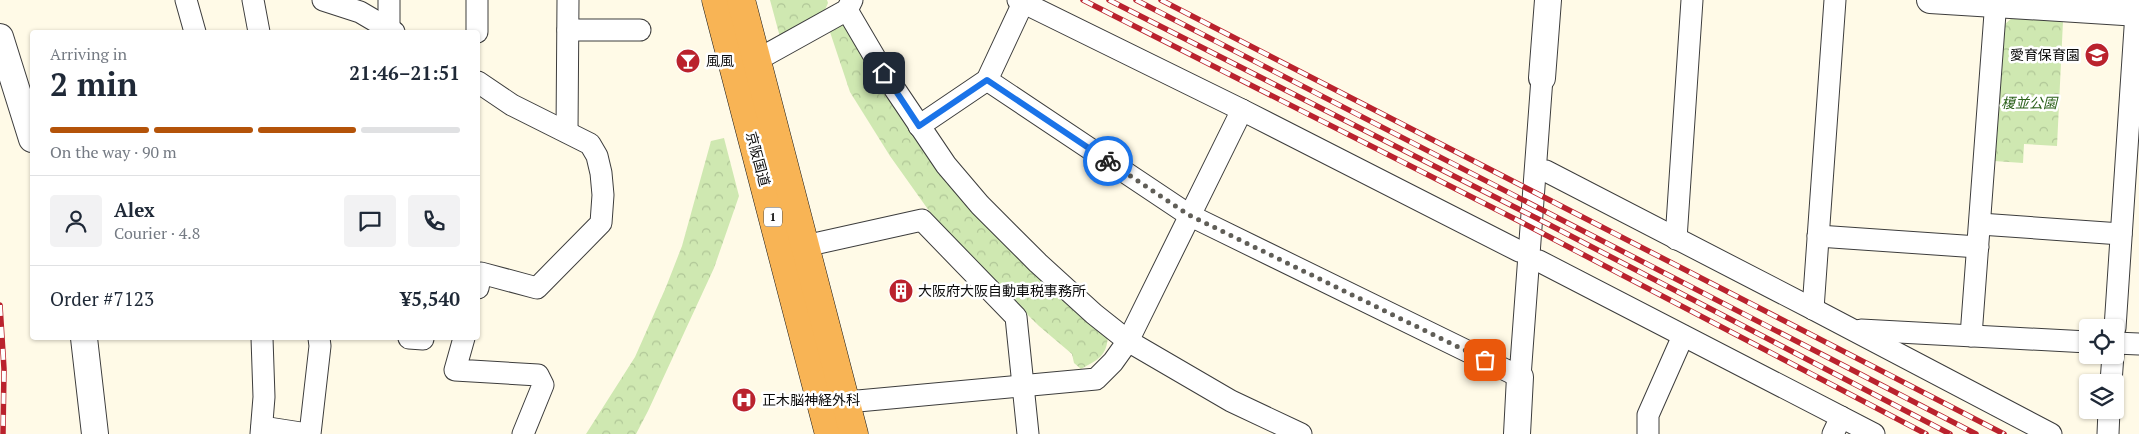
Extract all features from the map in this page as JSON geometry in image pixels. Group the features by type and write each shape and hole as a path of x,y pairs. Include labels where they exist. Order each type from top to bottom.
{"highway":[{"name":"京阪国道","path":"716,0 829,434"},
{"name":"京阪国道","path":"741,0 854,434"}],"street":[{"path":"186,0 194,30"},
{"path":"253,0 259,30"},
{"path":"323,0 360,12 387,30 389,0"},
{"path":"477,0 477,30"},
{"path":"568,0 568,132"},
{"path":"1517,434 1548,0"},
{"path":"1676,239 1692,0"},
{"path":"1814,309 1835,0"},
{"path":"1930,0 1996,2 2138,13 2132,187 2122,234 2116,319"},
{"path":"919,126 987,80 1021,1 1242,110 1519,251"},
{"path":"1971,336 1996,2"},
{"path":"757,60 850,5 884,73 946,165 980,205 1045,270 1094,314 1128,341 1231,401 1301,434"},
{"path":"568,30 640,30"},
{"path":"0,37 30,133"},
{"path":"987,80 1189,215 1520,377"},
{"path":"480,83 512,105 590,144 597,156 603,195 601,223 537,288 482,273 480,280"},
{"path":"847,402 1023,384 1096,379 1113,362 1128,341 1242,110"},
{"path":"1546,172 1814,309 2051,434"},
{"path":"805,246 922,220 1016,317 1028,434"},
{"path":"1980,224 2122,234"},
{"path":"1818,236 1978,247"},
{"path":"1539,261 1683,336 1837,426 1874,434"},
{"path":"1854,330 2079,342"},
{"path":"1648,434 1648,415 1683,336"},
{"path":"84,340 95,434"},
{"path":"262,340 264,387 261,430 309,434 319,340"},
{"path":"463,340 455,370 538,376 543,385 523,434"},
{"path":"2124,343 2139,344"},
{"path":"2108,434 2109,419"}],"green space":[{"path":"770,0 827,0 828,3 825,10 780,37"},
{"name":"榎並公園","path":"2013,17 2063,21 2057,146 2024,144 2023,163 1994,161 2004,25"},
{"path":"849,22 880,76 1108,335 1106,348 1097,359 1081,369 1074,363 1072,354 1039,326 961,249 927,208 890,156 850,92 829,29"},
{"path":"724,138 739,196 714,268 648,411 636,434 586,434 635,357 682,246 711,141"}],"railway":[{"path":"1083,0 1519,221 1926,434"},
{"path":"1109,0 1546,223 1950,434"},
{"path":"1136,0 1976,434"},
{"path":"1161,0 2004,434"},
{"path":"0,305 4,369 3,434"}],"way so far":[{"path":"1108,161 1189,215 1485,360"}],"place":[{"name":"愛育保育園","path":"2097,55"},
{"name":"風風","path":"688,61"},
{"name":"大阪府大阪自動車税事務所","path":"901,291"},
{"name":"正木脳神経外科","path":"744,400"}],"route":[{"path":"884,73 919,126 987,80 1108,161"}]}
